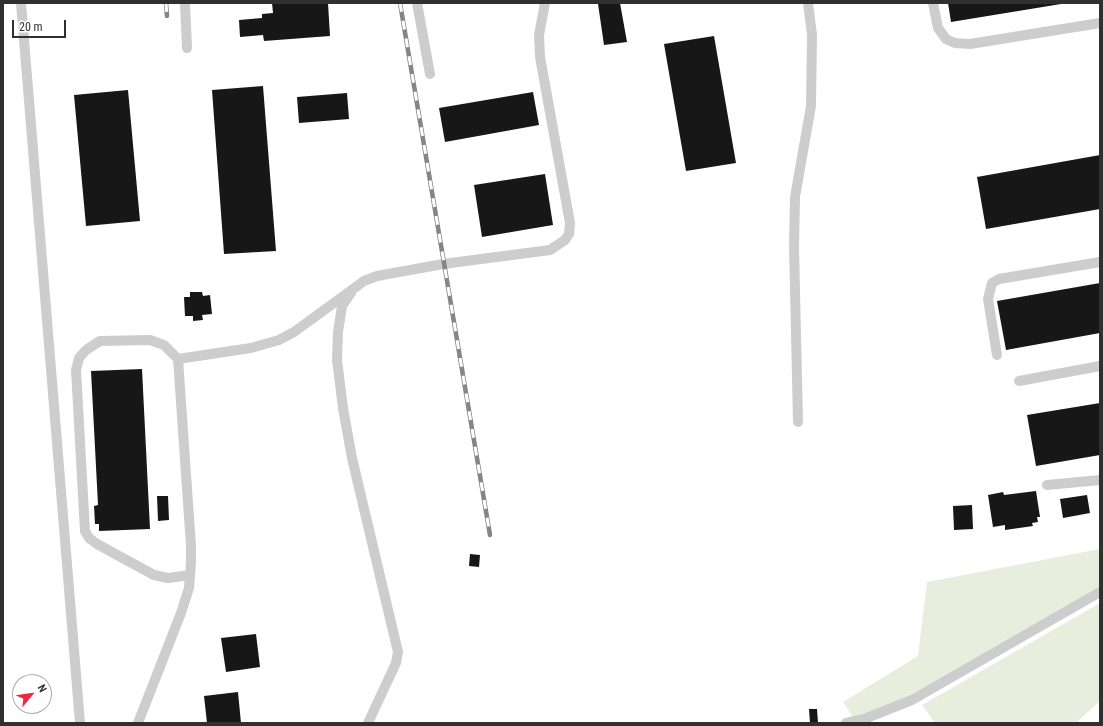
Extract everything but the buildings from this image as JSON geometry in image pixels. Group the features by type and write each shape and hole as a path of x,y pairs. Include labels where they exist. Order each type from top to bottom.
{"lane":[{"path":"21,3 80,723"},
{"path":"185,3 187,48"},
{"path":"417,3 430,74"},
{"path":"178,359 251,348 280,340 294,332 364,280 377,276 444,264 550,250 565,240 569,234 570,224 540,57 539,35 546,3"},
{"path":"798,422 794,247 795,198 811,106 812,35 808,3"},
{"path":"933,3 938,28 946,39 955,43 970,44 1100,23"},
{"path":"996,355 988,299 992,283 999,279 1100,262"},
{"path":"354,288 342,306 338,332 337,360 352,458 398,652 396,663 368,723"},
{"path":"138,723 181,613 189,588 190,575 190,546 178,359 164,345 150,340 100,341 86,350 79,358 76,378 85,530 90,538 154,575 168,578 190,575"},
{"path":"1019,381 1100,366"},
{"path":"1047,485 1100,480"},
{"path":"846,723 864,719 912,700 1100,592"}],"green space":[{"path":"1100,549 1100,590 891,706 853,717 843,702 918,656 927,582"},
{"path":"1100,603 1100,701 1076,723 935,723 922,705"}],"railway":[{"path":"166,3 167,16"},
{"path":"400,3 490,535"}]}
